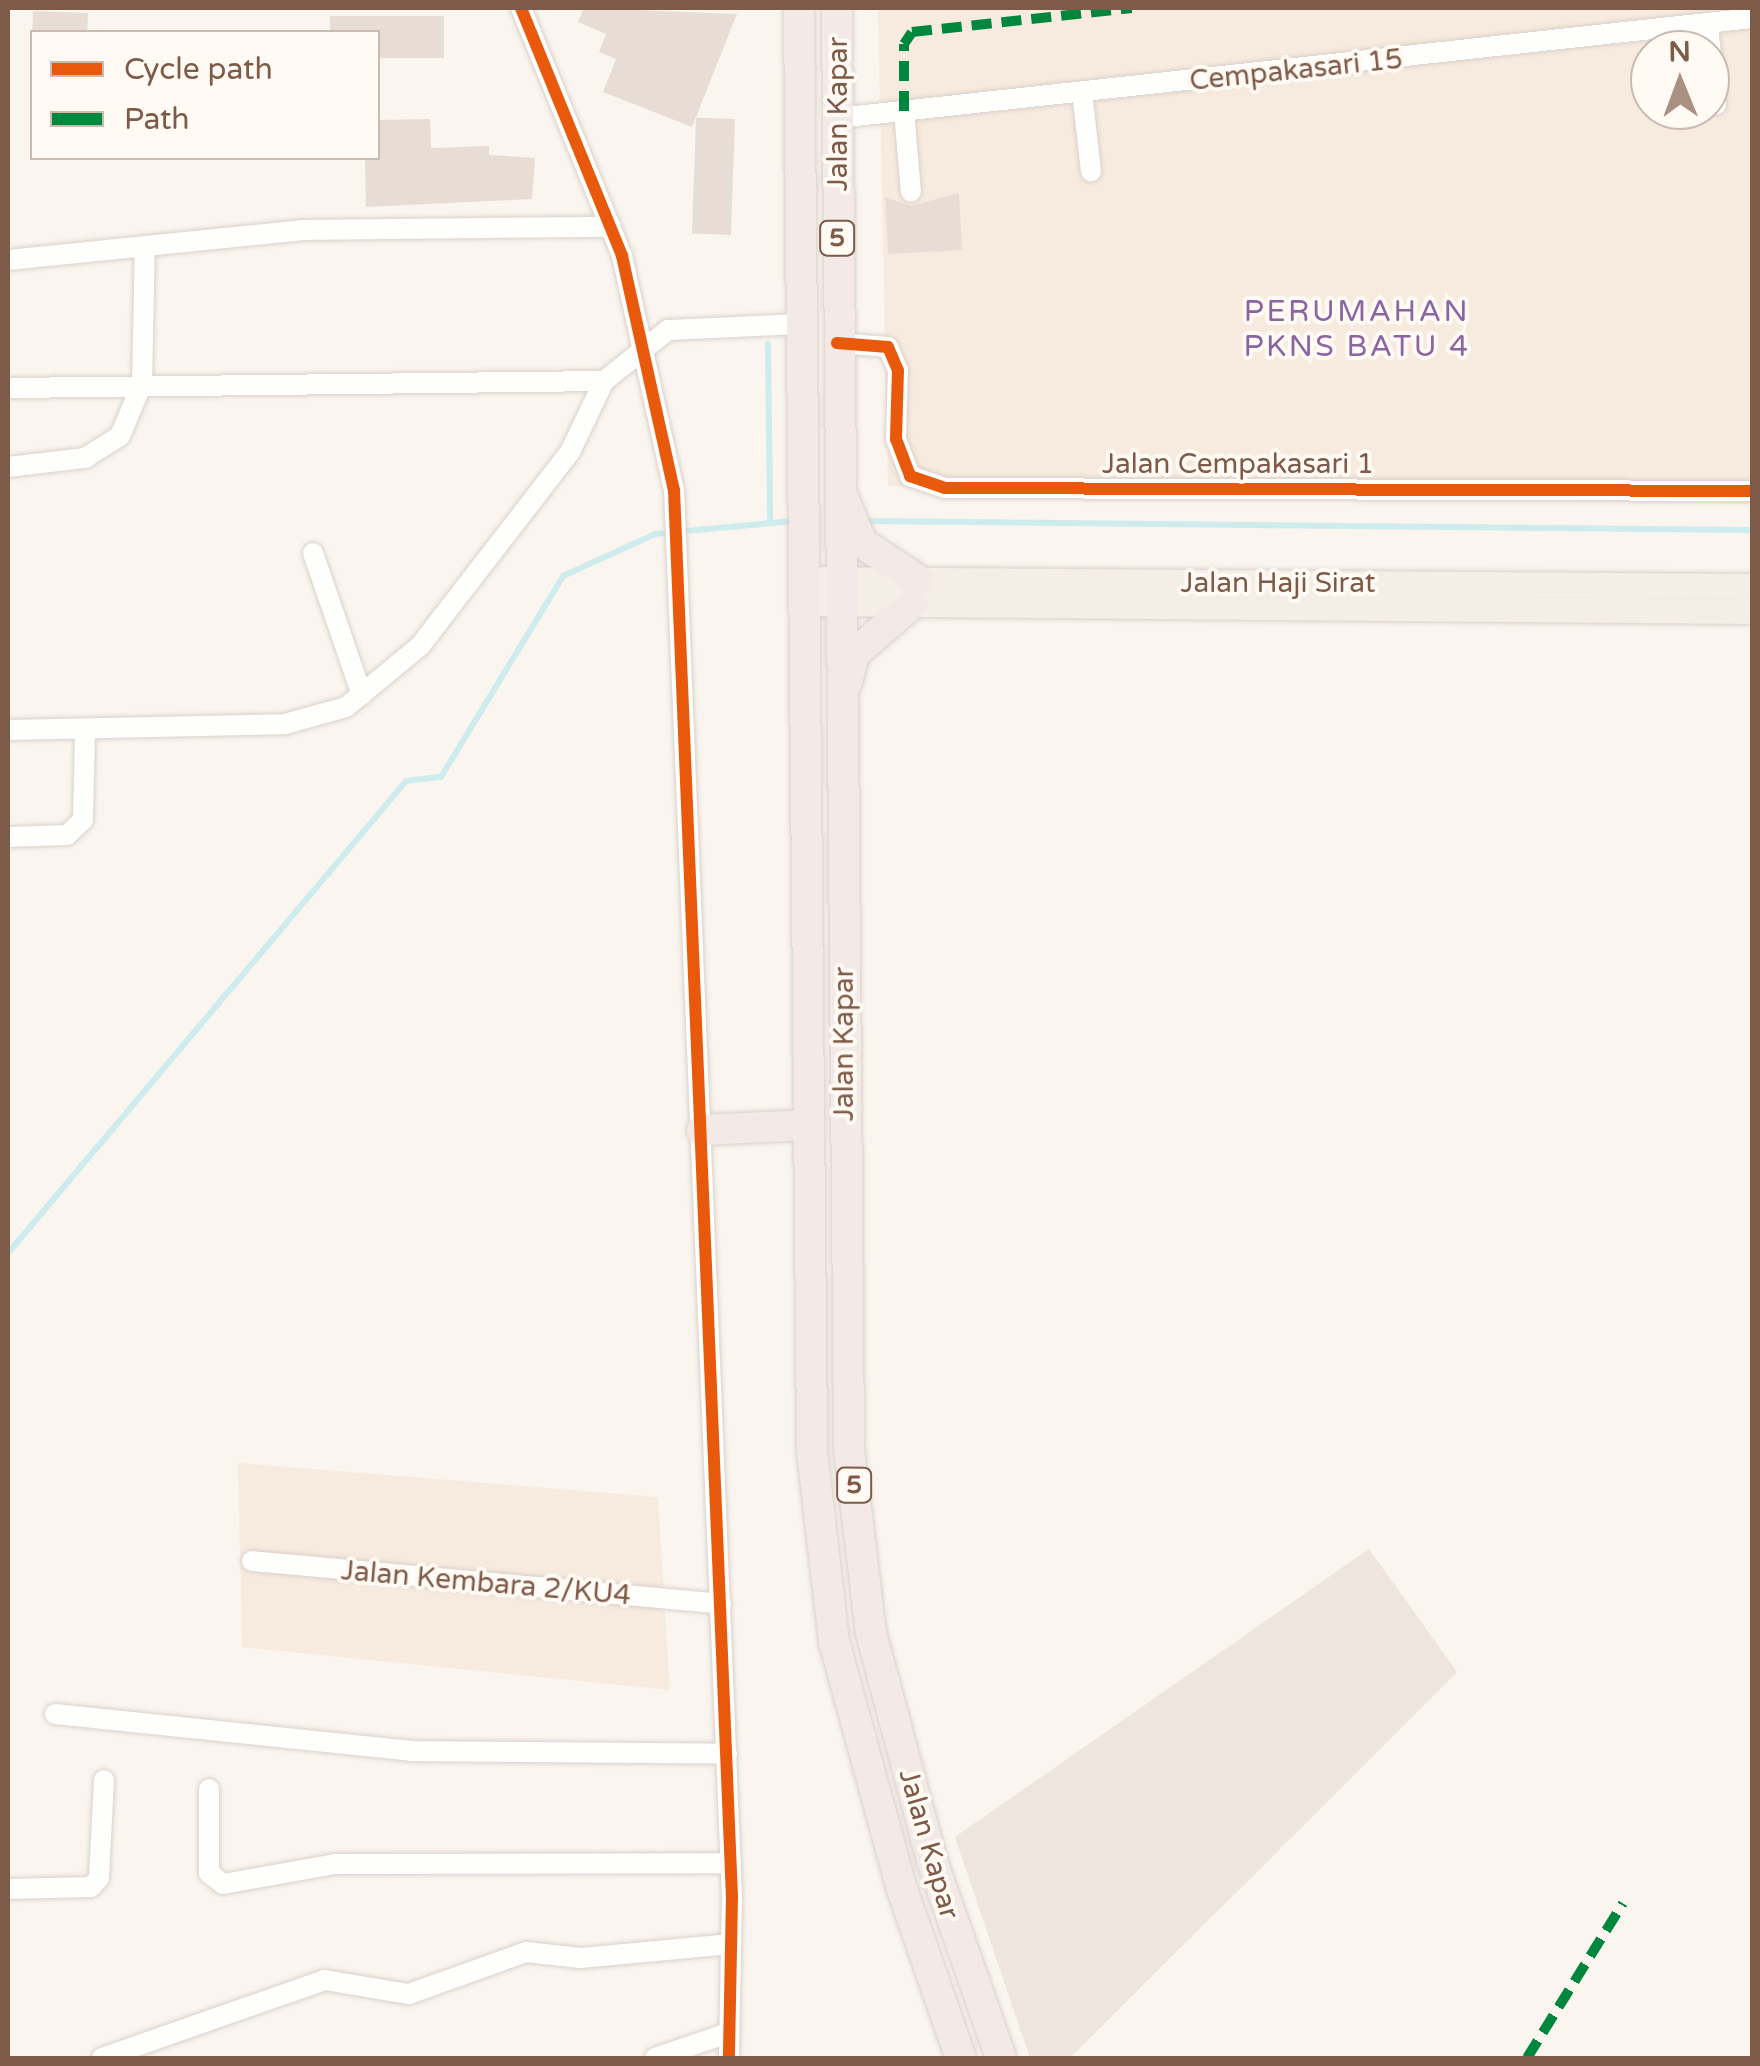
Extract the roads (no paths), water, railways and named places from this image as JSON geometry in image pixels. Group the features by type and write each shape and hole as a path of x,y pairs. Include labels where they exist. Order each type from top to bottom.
{"highway":[{"name":"Jalan Kapar","path":"799,8 806,892 793,1126 812,1452 834,1641 902,1889 962,2058"},
{"name":"Jalan Kapar","path":"838,8 840,489 850,545 838,591 849,1449 870,1634 938,1881 1001,2058"},
{"path":"840,716 854,654 915,592 850,545"},
{"path":"806,892 843,891"},
{"path":"702,1130 793,1126"}],"main road":[{"name":"Jalan Haji Sirat","path":"915,592 1752,586"},
{"name":"Jalan Haji Sirat","path":"803,591 1752,612"}],"street":[{"path":"520,8 610,227 648,346 674,490 731,1863 729,2058"},
{"name":"Cempakasari 15","path":"838,118 1708,26 1752,18"},
{"path":"1708,26 1708,30"},
{"path":"1082,92 1091,171"},
{"path":"904,111 910,192"},
{"path":"8,260 301,230 610,227"},
{"path":"8,467 106,449 142,384 145,246"},
{"path":"8,730 285,724 362,694 420,646 551,477 604,381 668,330 800,324"},
{"name":"Jalan Cempakasari 1","path":"837,344 888,347 898,370 896,438 910,476 945,488 1752,491"},
{"path":"8,388 604,381"},
{"path":"313,552 362,694"},
{"path":"8,837 67,835 84,820 85,730"},
{"name":"Jalan Kembara 2/KU4","path":"252,1561 720,1604"},
{"path":"55,1714 411,1751 726,1754"},
{"path":"8,1889 76,1892 99,1878 104,1780"},
{"path":"209,1789 209,1873 223,1884 335,1864 731,1863"},
{"path":"102,2058 325,1980 409,1994 526,1952 581,1958 731,1944"},
{"path":"655,2058 728,2033"}],"waterway":[{"path":"768,344 770,520"},
{"path":"8,1253 406,781 441,777 563,576 655,534 793,521"},
{"path":"861,521 1752,530"}],"district":[{"name":"PERUMAHAN PKNS BATU 4","path":"1357,329"}]}
